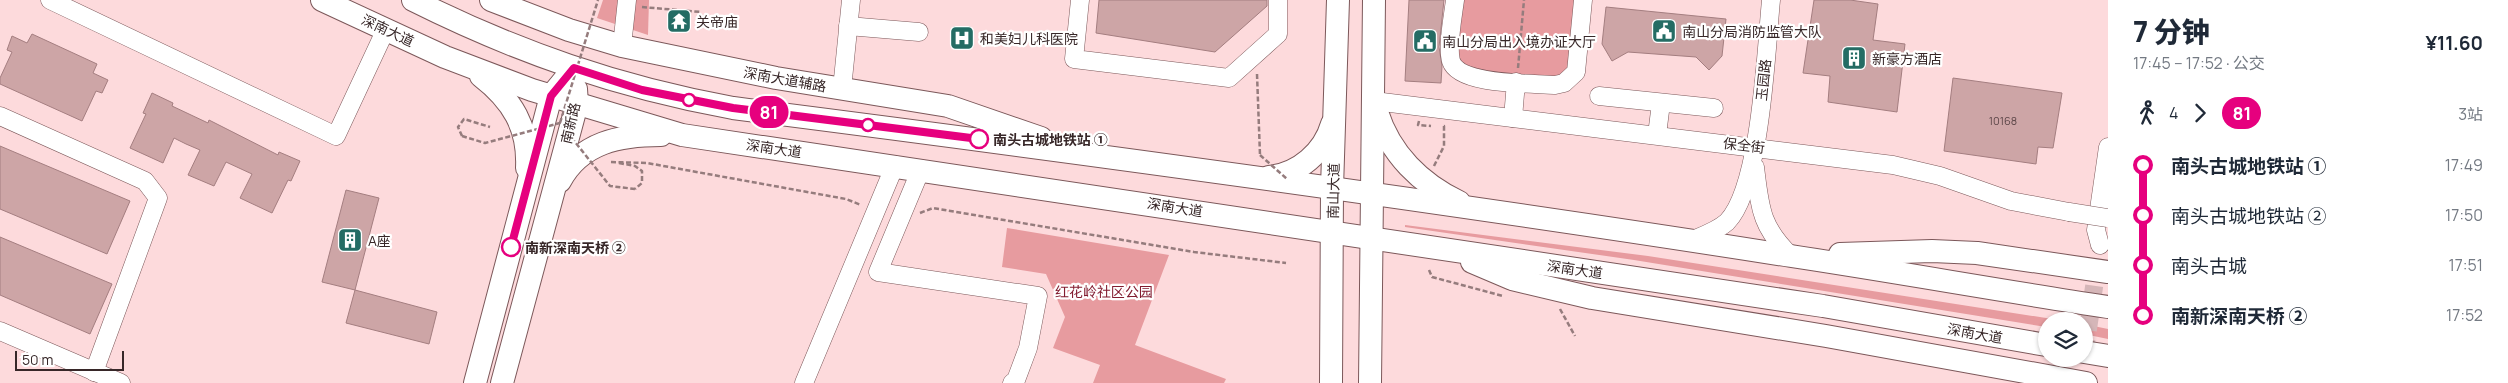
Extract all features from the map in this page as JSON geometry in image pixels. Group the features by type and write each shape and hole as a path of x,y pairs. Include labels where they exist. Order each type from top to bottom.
{"main road":[{"name":"深南大道","path":"322,0 445,57 551,96 682,135 1371,236 1823,306 2038,344"},
{"path":"412,0 507,43 574,68 642,90 733,108 1079,152 1332,188 1791,256 2108,307"},
{"name":"深南大道辅路","path":"491,0 568,30 622,46 697,64 948,106 1079,152"},
{"name":"南山大道","path":"1331,383 1332,188 1338,0"},
{"path":"1370,383 1374,0"},
{"path":"445,57 480,76 498,89 510,102 526,144 526,192"},
{"name":"南新路","path":"475,383 551,96 574,68"},
{"name":"南新路","path":"502,383 577,104 574,68"},
{"path":"1374,101 1390,143 1414,172 1438,192 1486,211"},
{"path":"1256,178 1277,176 1295,170 1310,159 1329,132 1336,108"},
{"path":"551,197 573,162 592,148 619,138 682,135"},
{"path":"1441,248 1512,279 1541,287 1715,320 1826,336 2086,383"},
{"path":"1791,256 1932,251 1977,253 2108,272"},
{"path":"1715,320 1823,306"},
{"path":"2093,354 2108,356"}],"street":[{"path":"50,0 336,136 386,29"},
{"path":"842,89 850,0"},
{"path":"1080,0 1074,59 1229,78 1278,34 1278,0"},
{"path":"1455,0 1450,53 1455,68 1469,77 1555,85 1564,83 1576,72 1583,0"},
{"name":"玉园路","path":"1755,153 1772,0"},
{"path":"622,46 627,3"},
{"path":"848,26 919,32"},
{"path":"1513,118 1516,82"},
{"path":"1599,96 1714,108"},
{"name":"保全街","path":"1374,101 1657,135 1755,153 1893,165 1940,176 2011,200 2108,218"},
{"path":"1657,135 1660,103"},
{"path":"0,116 145,181 158,198 94,372"},
{"path":"2108,147 2096,230 2100,245 2108,232"},
{"path":"1689,242 1711,232 1726,222 1736,209 1744,192 1755,153"},
{"path":"1755,153 1763,218 1769,231 1791,256"},
{"path":"804,383 895,165"},
{"path":"921,169 878,272 1038,296 1028,348 1016,380 1012,383"},
{"path":"0,331 121,383"}],"path":[{"path":"560,123 598,0"},
{"path":"1516,82 1524,0"},
{"path":"627,3 701,12"},
{"path":"1257,53 1260,155 1287,179"},
{"path":"490,127 464,119 458,127 462,136 484,143 560,123"},
{"path":"560,123 610,186 635,189 642,183 642,171 634,166 612,162 647,163 846,199 862,205"},
{"path":"1418,125 1444,126 1444,146 1433,167"},
{"path":"918,214 933,208 1194,252 1286,263"},
{"path":"1429,270 1432,277 1488,292"}],"green space":[{"path":"603,0 649,0 648,35 597,18"},
{"path":"1461,0 1578,0 1569,70 1555,78 1477,73 1460,65 1456,47"},
{"path":"1405,225 1648,256 2038,317 2038,326 1634,260 1405,227"},
{"name":"红花岭社区公园","path":"1007,228 1169,255 1135,345 1226,379 1224,383 1093,383 1100,365 1053,348 1065,317 1046,274 1002,267"},
{"path":"2093,326 2108,329 2108,339 2093,336"}],"building":[{"path":"1099,0 1267,0 1267,6 1215,52 1096,33"},
{"name":"南山分局出入境办证大厅","path":"1409,0 1444,0 1439,47 1442,66 1441,83 1405,81"},
{"name":"新豪方酒店","path":"1814,0 1850,0 1878,4 1873,40 1905,44 1897,112 1828,102 1830,76 1803,73"},
{"name":"南山分局消防监管大队","path":"1606,7 1726,19 1722,56 1709,70 1696,57 1628,52 1612,61 1602,44"},
{"path":"32,34 97,64 93,73 108,80 102,93 96,91 82,121 0,84 0,78 12,52 7,50 12,36 27,43"},
{"path":"1953,78 2062,93 2053,148 2038,147 2036,164 1944,151"},
{"path":"152,93 173,103 172,106 208,123 209,120 278,155 279,152 300,161 291,181 288,180 272,213 240,198 252,174 226,162 214,186 188,175 200,150 174,138 163,163 130,148 146,114 143,113"},
{"path":"0,146 130,201 107,254 0,209"},
{"name":"A座","path":"346,190 379,198 355,290 322,282"},
{"path":"0,237 112,284 90,334 0,295"},
{"path":"355,290 437,312 429,344 346,323"}],"tunnel":[{"path":"2090,312 2100,245"}],"bus line":[{"name":"81","path":"511,247 551,96 574,68 642,90 686,100 733,108 979,139"}],"place":[{"name":"关帝庙","path":"679,21"},
{"name":"南山分局消防监管大队","path":"1664,31"},
{"name":"和美妇儿科医院","path":"962,38"},
{"name":"南山分局出入境办证大厅","path":"1425,41"},
{"name":"新豪方酒店","path":"1854,58"},
{"name":"南头古城地铁站 ①","path":"979,139"},
{"name":"A座","path":"350,240"},
{"name":"南新深南天桥 ②","path":"511,247"}]}
